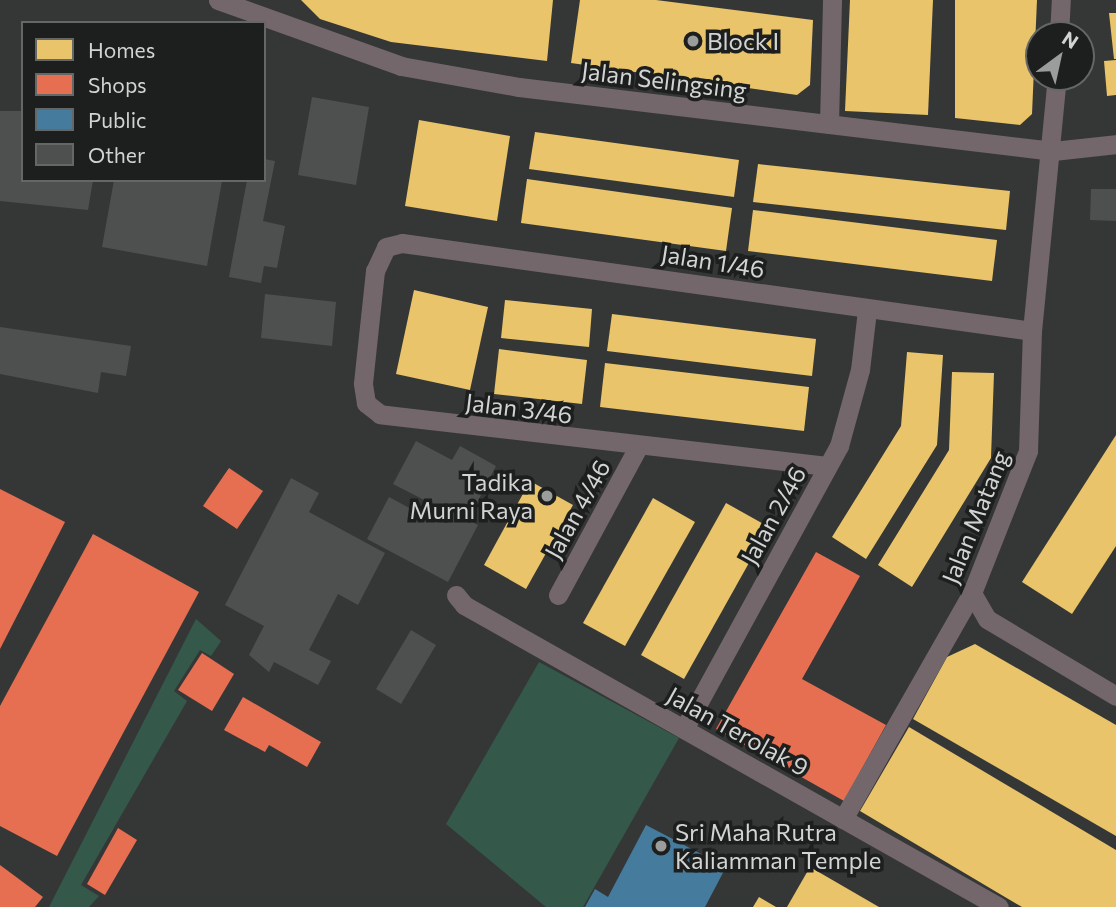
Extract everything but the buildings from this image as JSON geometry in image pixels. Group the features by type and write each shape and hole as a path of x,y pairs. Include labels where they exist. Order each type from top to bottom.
{"street":[{"name":"Jalan Selingsing","path":"218,0 269,9 401,66 519,87 1053,150 1116,144"},
{"path":"829,124 832,0"},
{"path":"1060,21 1061,0"},
{"name":"Jalan Matang","path":"843,819 972,593 1028,451 1032,331 1053,150 1056,91"},
{"name":"Jalan 1/46","path":"386,247 402,243 1032,331"},
{"name":"Jalan 3/46","path":"386,247 375,271 363,383 366,403 394,416 827,466"},
{"name":"Jalan 2/46","path":"684,729 827,466 848,418 867,310"},
{"name":"Jalan 4/46","path":"558,595 639,445"},
{"path":"972,593 987,619 1116,696"},
{"name":"Jalan Terolak 9","path":"456,595 464,605 999,907"}],"green space":[{"path":"196,619 221,641 211,656 200,650 174,691 187,701 81,885 99,896 89,907 49,907"},
{"path":"539,662 679,738 583,907 546,907 446,824"}],"place":[{"name":"Block I","path":"693,41"},
{"name":"Tadika Murni Raya","path":"547,496"},
{"name":"Sri Maha Rutra Kaliamman Temple","path":"661,846"}]}
